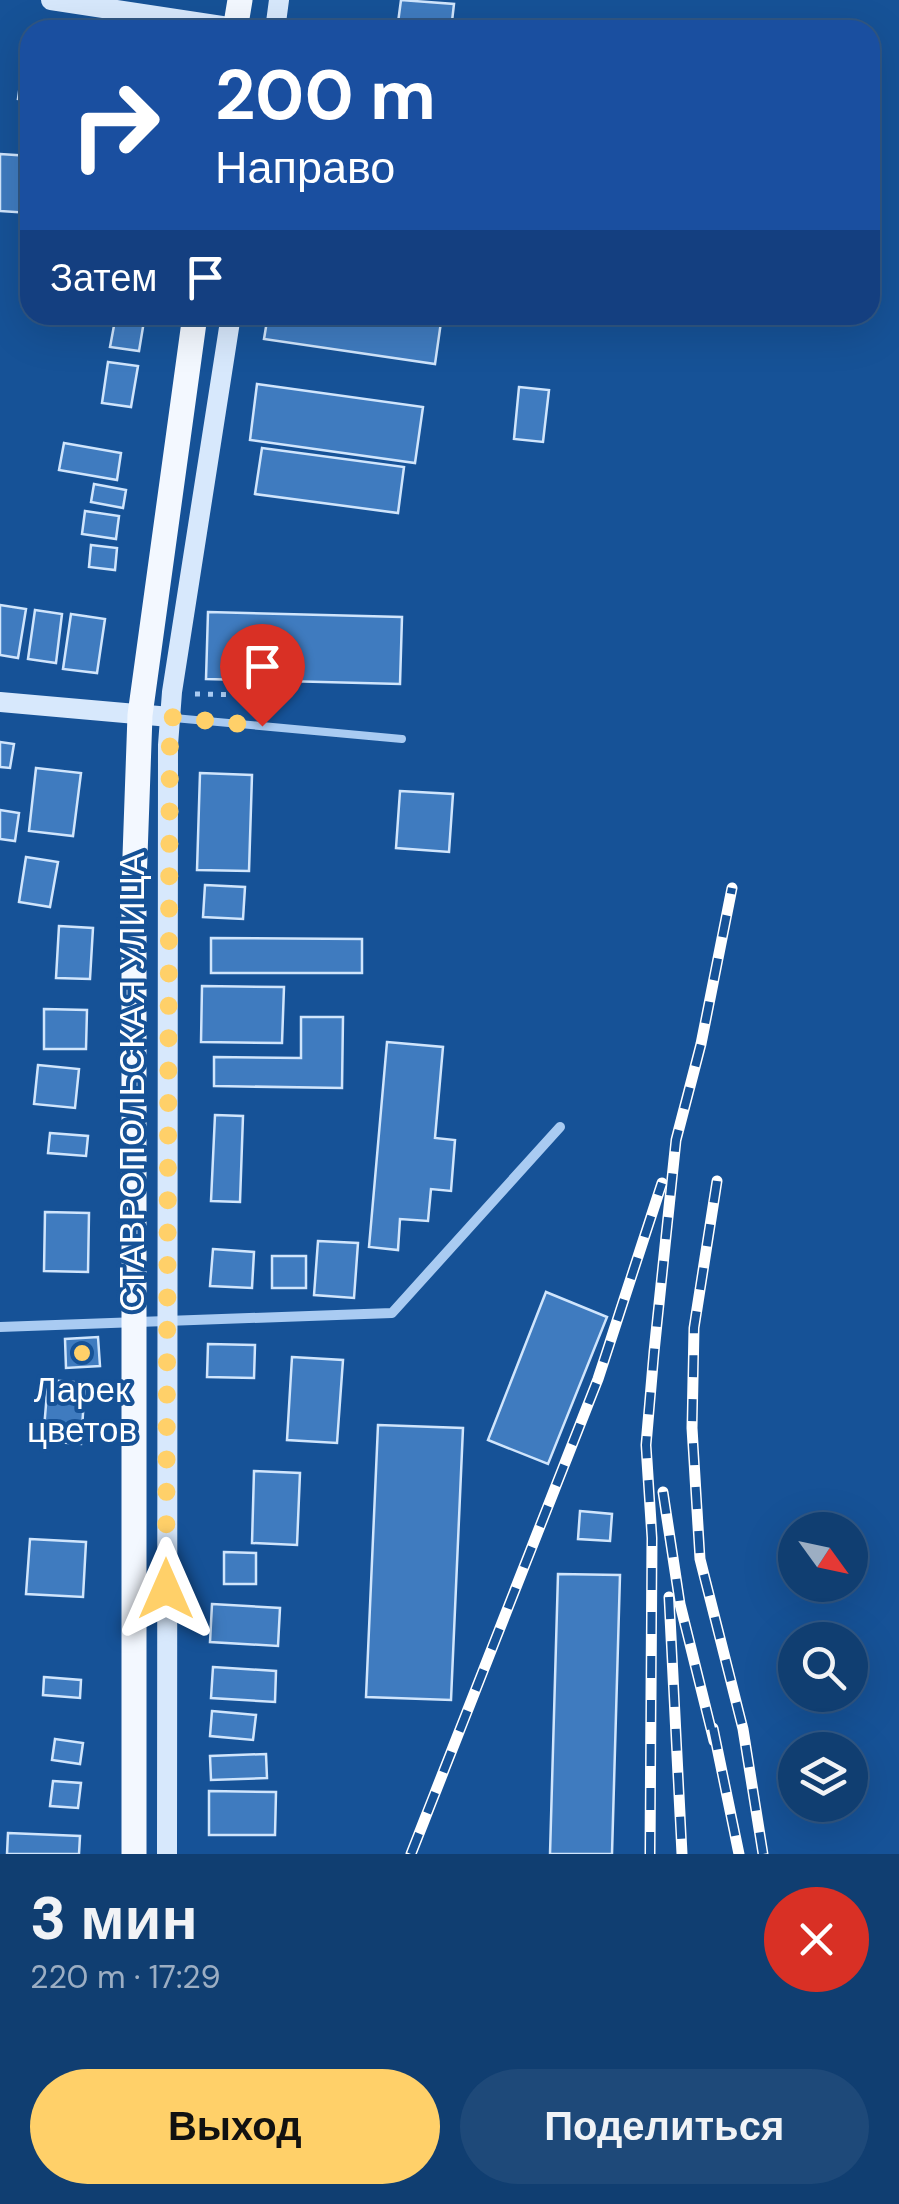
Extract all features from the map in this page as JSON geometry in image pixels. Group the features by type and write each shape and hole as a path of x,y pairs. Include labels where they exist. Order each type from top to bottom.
{"main road":[{"path":"51,0 178,20"},
{"name":"СТАВРОПОЛЬСКАЯ УЛИЦА","path":"134,1854 134,884 140,715 194,325"},
{"name":"СТАВРОПОЛЬСКАЯ УЛИЦА","path":"167,1854 170,717 229,325"},
{"path":"0,702 170,717"}],"street":[{"path":"0,1327 392,1314 560,1127"}],"lane":[{"path":"170,717 402,738"}],"path":[{"path":"208,693 252,695"}],"building":[{"path":"401,0 454,4 452,20 398,20"},
{"path":"0,154 20,155 20,212 0,211"},
{"path":"114,325 143,325 139,351 110,347"},
{"path":"266,325 441,325 435,364 264,339"},
{"path":"108,362 138,366 131,407 102,403"},
{"path":"257,384 423,407 415,463 250,440"},
{"path":"519,387 549,390 543,442 514,439"},
{"path":"64,443 121,453 117,480 59,470"},
{"path":"262,448 404,467 398,513 255,494"},
{"path":"94,484 126,490 123,508 91,502"},
{"path":"85,511 119,516 116,539 82,534"},
{"path":"91,545 117,548 115,570 89,567"},
{"path":"0,605 26,609 18,658 0,655"},
{"path":"35,610 62,614 56,663 28,659"},
{"path":"208,612 402,617 400,684 206,679"},
{"path":"71,614 105,619 97,673 63,669"},
{"path":"0,742 14,744 10,768 0,767"},
{"path":"36,768 81,773 73,836 29,831"},
{"path":"200,773 252,775 249,871 197,870"},
{"path":"400,791 453,794 449,852 396,848"},
{"path":"0,810 19,813 15,841 0,839"},
{"path":"26,857 58,862 50,907 19,902"},
{"path":"205,885 245,887 243,919 203,917"},
{"path":"59,926 93,928 90,979 56,978"},
{"path":"211,938 362,939 362,973 211,973"},
{"path":"202,986 284,987 282,1043 201,1042"},
{"path":"44,1009 87,1010 86,1049 44,1049"},
{"path":"301,1017 343,1017 342,1088 214,1086 214,1057 301,1058"},
{"path":"387,1042 443,1047 435,1138 455,1140 451,1191 431,1189 428,1221 400,1219 398,1250 369,1247"},
{"path":"38,1065 79,1069 75,1108 34,1104"},
{"path":"215,1115 243,1116 240,1202 211,1201"},
{"path":"50,1133 88,1136 86,1156 48,1153"},
{"path":"45,1212 89,1213 88,1272 44,1271"},
{"path":"318,1241 358,1243 354,1298 314,1295"},
{"path":"213,1249 254,1252 252,1288 210,1286"},
{"path":"272,1256 306,1256 306,1288 272,1288"},
{"path":"546,1292 607,1317 548,1464 488,1440"},
{"name":"Ларек цветов","path":"98,1337 100,1366 66,1368 65,1339"},
{"path":"208,1344 255,1345 254,1378 207,1377"},
{"path":"292,1357 343,1360 337,1443 287,1440"},
{"path":"48,1380 85,1383 81,1444 43,1441"},
{"path":"378,1425 463,1428 451,1700 366,1697"},
{"path":"254,1471 300,1473 297,1545 252,1543"},
{"path":"580,1511 612,1514 610,1541 578,1539"},
{"path":"30,1539 86,1542 83,1597 26,1594"},
{"path":"224,1552 256,1553 256,1584 224,1584"},
{"path":"558,1574 620,1575 612,1854 550,1854"},
{"path":"212,1604 280,1608 278,1646 210,1642"},
{"path":"213,1667 276,1671 275,1702 211,1698"},
{"path":"44,1677 81,1680 80,1698 43,1695"},
{"path":"212,1711 256,1715 253,1740 210,1736"},
{"path":"55,1739 83,1743 80,1764 52,1760"},
{"path":"266,1754 267,1778 211,1780 210,1756"},
{"path":"53,1781 81,1783 78,1808 50,1806"},
{"path":"209,1791 276,1792 275,1835 209,1835"},
{"path":"8,1833 80,1836 79,1854 7,1854"}],"railway":[{"path":"650,1854 652,1538 646,1445 676,1140 701,1044 732,888"},
{"path":"717,1181 694,1328 692,1428 700,1559 743,1729 763,1854"},
{"path":"411,1854 598,1379 662,1183"},
{"path":"663,1492 680,1604 714,1741"},
{"path":"669,1597 682,1854"},
{"path":"713,1728 739,1854"}],"place":[{"name":"Ларек цветов","path":"82,1353"}],"route":[{"path":"166,1589 170,717 262,726"}]}
